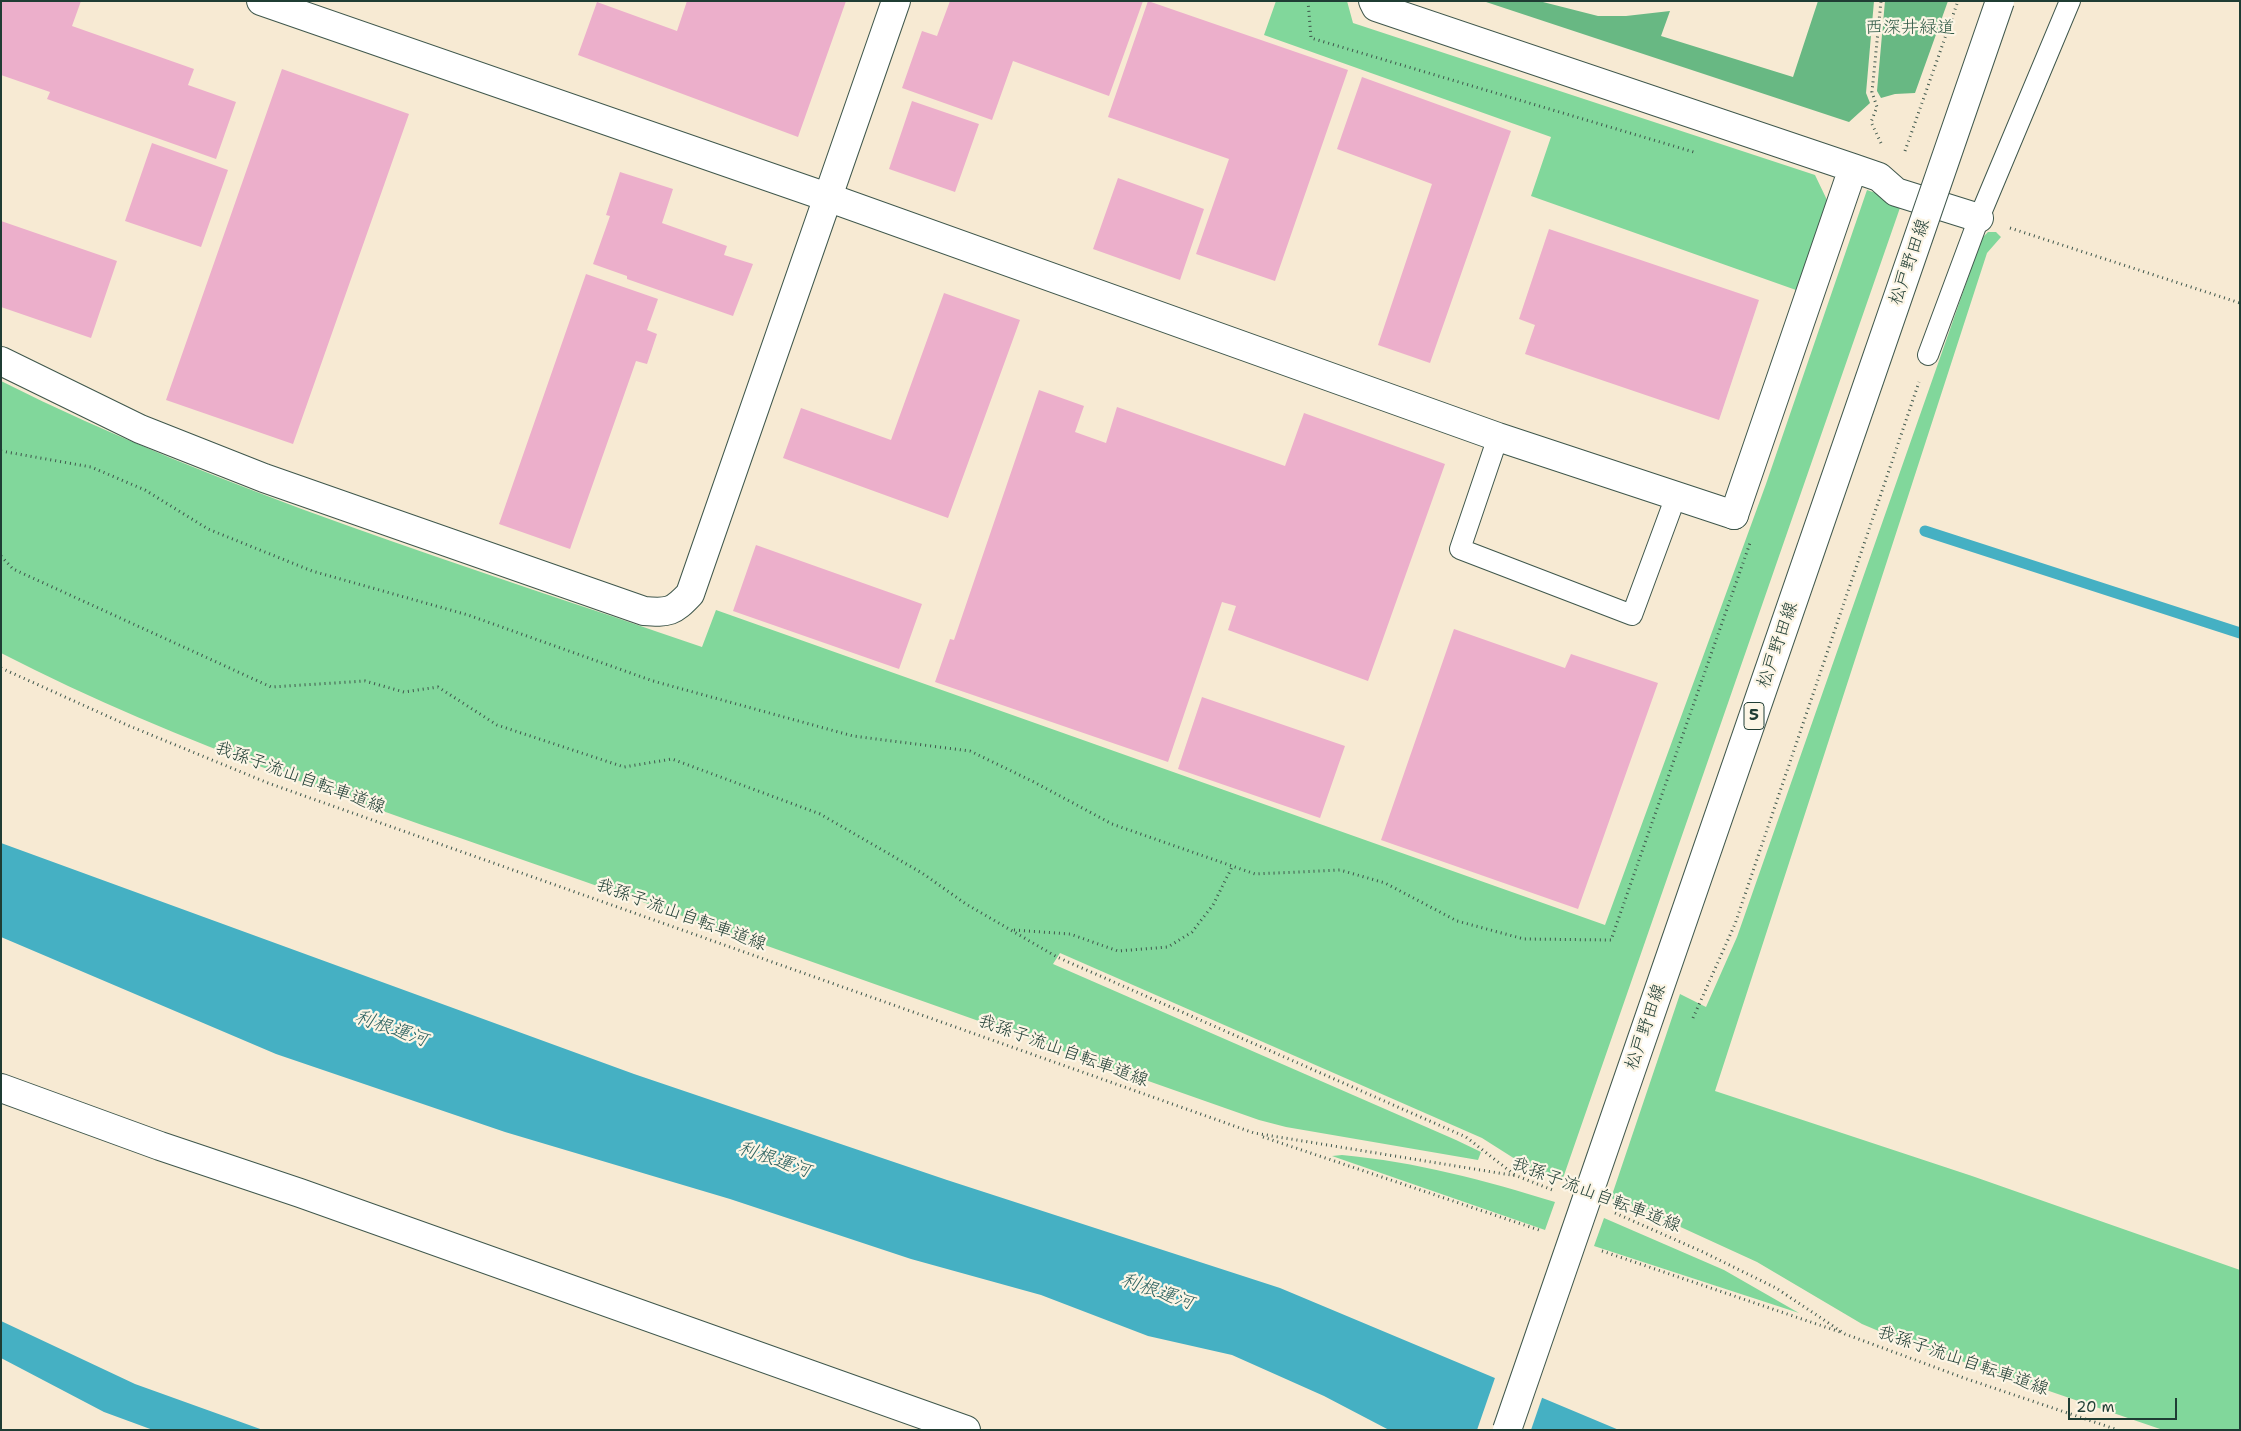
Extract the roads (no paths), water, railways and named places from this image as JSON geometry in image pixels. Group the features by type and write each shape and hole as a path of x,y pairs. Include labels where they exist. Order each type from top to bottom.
{"street":[{"path":"262,1 826,197 1498,437 1734,516 1853,168"},
{"path":"1,361 140,429 264,478 644,611 667,613 678,607 690,594 826,197 896,1"},
{"path":"1373,1 1376,8 1879,177 1896,192 1979,218"},
{"name":"松戸野田線","path":"1507,1430 2000,1"},
{"path":"1,1088 160,1146 318,1200 966,1430"}],"lane":[{"path":"1928,355 1979,218 2070,1"},
{"path":"1498,437 1460,549 1632,615 1676,496"}],"water":[{"name":"利根運河","path":"1,843 634,1074 947,1180 1280,1288 1619,1430 1389,1430 1324,1396 1232,1355 1148,1336 1041,1295 911,1259 730,1199 505,1132 276,1054 1,937"},
{"path":"1,1321 135,1384 263,1430 153,1430 104,1412 1,1358"}],"waterway":[{"path":"1925,531 2240,633"}],"park label":[{"name":"西深井緑道","path":"1910,28"}]}
